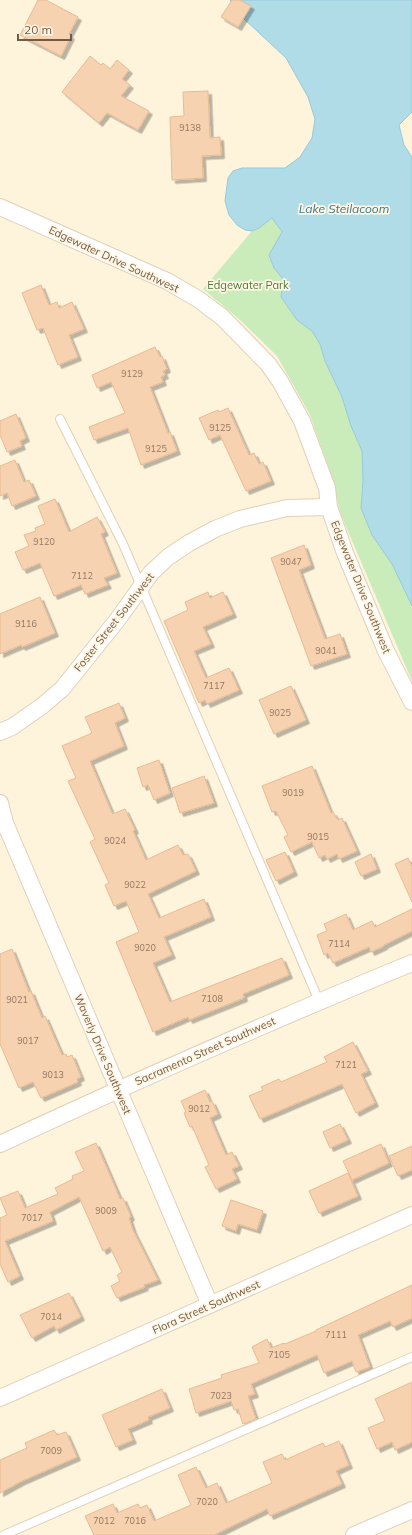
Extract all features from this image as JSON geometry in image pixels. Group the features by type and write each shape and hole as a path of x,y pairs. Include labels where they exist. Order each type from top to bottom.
{"street":[{"name":"Edgewater Drive Southwest","path":"0,207 167,281 198,299 222,317 268,364 280,381 302,421 327,488 329,507 345,553 378,630 412,702"},
{"name":"Foster Street Southwest","path":"0,732 12,727 42,706 62,689 118,619 151,573 168,557 189,543 215,530 247,517 288,508 329,507"},
{"name":"Waverly Drive Southwest","path":"0,803 2,824 210,1305"},
{"name":"Sacramento Street Southwest","path":"0,1144 319,1001 412,963"},
{"name":"Flora Street Southwest","path":"0,1398 412,1215"},
{"path":"354,1535 412,1510"}],"lane":[{"path":"60,418 123,544 319,1001"},
{"path":"4,1535 412,1356"}],"green space":[{"name":"Edgewater Park","path":"272,218 282,233 269,255 274,268 283,279 281,297 297,320 312,331 320,344 325,361 342,397 351,426 362,451 363,481 361,508 372,535 392,564 412,606 412,681 340,512 332,477 310,415 277,356 240,320 203,289 252,231 259,228"}],"water":[{"name":"Lake Steilacoom","path":"230,0 412,0 412,112 399,125 404,145 412,157 412,606 392,564 372,535 361,508 363,481 362,451 351,426 342,397 325,361 320,344 312,331 297,320 281,297 283,279 274,268 269,255 282,232 272,218 259,228 252,231 245,230 237,225 229,215 225,201 228,178 233,171 242,168 285,168 300,157 312,138 315,119 308,97 286,58 243,18"}],"building":[{"path":"38,0 46,0 78,17 69,34 71,36 61,56 20,35"},
{"path":"232,0 240,0 251,6 238,27 221,17"},
{"path":"90,56 101,65 103,63 110,69 117,60 129,70 122,79 130,85 121,96 149,111 138,130 107,113 99,123 62,92"},
{"path":"208,91 210,138 220,137 221,155 202,156 203,178 172,180 170,117 184,116 183,92"},
{"path":"41,285 49,305 57,302 59,308 72,302 84,329 69,335 78,357 58,365 43,328 37,330 22,293"},
{"path":"155,347 160,357 162,356 167,369 163,371 165,375 161,377 163,382 150,387 168,433 170,432 177,451 141,465 128,428 94,440 89,427 125,413 111,382 97,388 92,375"},
{"path":"228,408 249,455 254,453 259,464 263,462 271,481 246,491 220,435 209,440 199,418 218,410 219,412"},
{"path":"16,414 26,438 20,441 22,446 7,452 0,435 0,421"},
{"path":"15,460 24,482 29,480 36,496 12,506 7,493 0,496 0,466"},
{"path":"55,499 69,532 97,517 105,532 101,534 117,573 104,578 108,585 85,594 81,585 54,596 40,563 23,570 15,552 29,546 24,535 36,531 35,528 45,524 38,506"},
{"path":"304,545 311,565 299,570 325,639 340,634 347,654 311,666 271,558"},
{"path":"208,592 210,598 223,592 233,614 203,627 211,644 194,651 206,678 229,668 239,690 207,704 205,700 199,703 164,621 188,610 185,602"},
{"path":"40,597 55,633 22,647 21,645 0,654 0,614"},
{"path":"291,686 306,720 274,734 259,700"},
{"path":"119,703 125,718 115,723 124,746 90,761 112,813 113,814 125,809 135,830 133,831 146,860 178,845 183,855 188,854 196,871 148,894 159,918 204,899 211,917 164,937 172,955 153,963 170,1002 282,958 289,975 243,994 244,998 189,1020 188,1017 153,1032 116,942 139,932 126,901 114,906 105,885 109,883 90,842 95,839 68,781 76,778 62,746 92,733 85,717"},
{"path":"159,760 170,793 154,800 148,785 143,787 137,768"},
{"path":"312,766 331,813 333,812 338,820 342,818 357,851 339,859 337,854 327,859 325,855 319,858 312,842 291,852 284,837 288,835 276,811 272,812 262,786"},
{"path":"204,776 214,803 180,813 172,788"},
{"path":"285,852 294,872 276,881 266,860"},
{"path":"371,854 377,869 361,876 355,862"},
{"path":"408,858 412,867 412,902 395,864"},
{"path":"412,909 412,931 384,946 371,952 369,947 333,963 328,953 324,955 317,935 327,931 324,924 346,914 353,930 372,921 375,927"},
{"path":"12,949 29,992 31,991 42,1018 45,1016 62,1055 66,1054 67,1057 72,1055 81,1077 77,1079 78,1082 41,1098 33,1082 19,1088 0,1044 0,954"},
{"path":"353,1042 368,1071 361,1074 375,1103 356,1113 342,1084 260,1119 249,1096 263,1090 261,1087 279,1079 281,1082 327,1062 324,1057"},
{"path":"205,1090 210,1102 212,1101 218,1114 210,1118 226,1155 232,1152 239,1166 232,1169 237,1179 216,1189 205,1167 209,1165 192,1126 190,1127 181,1101"},
{"path":"340,1124 348,1140 330,1148 323,1132"},
{"path":"96,1143 120,1199 123,1198 131,1217 129,1218 133,1230 158,1280 117,1298 111,1286 120,1281 117,1275 122,1272 110,1247 103,1251 79,1197 50,1212 53,1221 5,1241 20,1276 8,1282 0,1264 0,1218 7,1215 0,1198 18,1191 25,1208 58,1194 55,1188 73,1179 72,1176 84,1171 75,1152"},
{"path":"381,1144 389,1163 352,1180 343,1161"},
{"path":"412,1146 412,1170 398,1176 389,1156"},
{"path":"348,1173 358,1196 319,1213 309,1191"},
{"path":"231,1200 263,1211 257,1230 238,1224 236,1231 222,1226"},
{"path":"412,1285 412,1318 393,1327 390,1321 358,1335 370,1367 356,1372 352,1361 324,1373 317,1355 251,1384 255,1394 248,1396 256,1419 243,1424 238,1409 234,1410 231,1401 196,1413 189,1389 222,1378 221,1375 259,1363 252,1347 267,1339 271,1348 284,1343 285,1344 316,1331"},
{"path":"69,1293 81,1317 56,1330 54,1326 32,1338 20,1315"},
{"path":"412,1382 412,1442 395,1450 392,1442 377,1449 368,1428 385,1421 375,1399"},
{"path":"162,1389 170,1408 148,1417 149,1420 128,1429 133,1440 116,1447 102,1415"},
{"path":"54,1430 57,1435 66,1432 77,1457 22,1481 0,1493 0,1460 27,1448 25,1443"},
{"path":"339,1441 349,1465 336,1471 342,1484 270,1516 267,1509 214,1535 94,1535 85,1516 113,1504 117,1513 138,1504 140,1508 147,1505 154,1521 191,1505 178,1475 196,1467 206,1488 217,1483 226,1503 272,1483 263,1462 282,1454 285,1460 323,1443 325,1447"}]}
